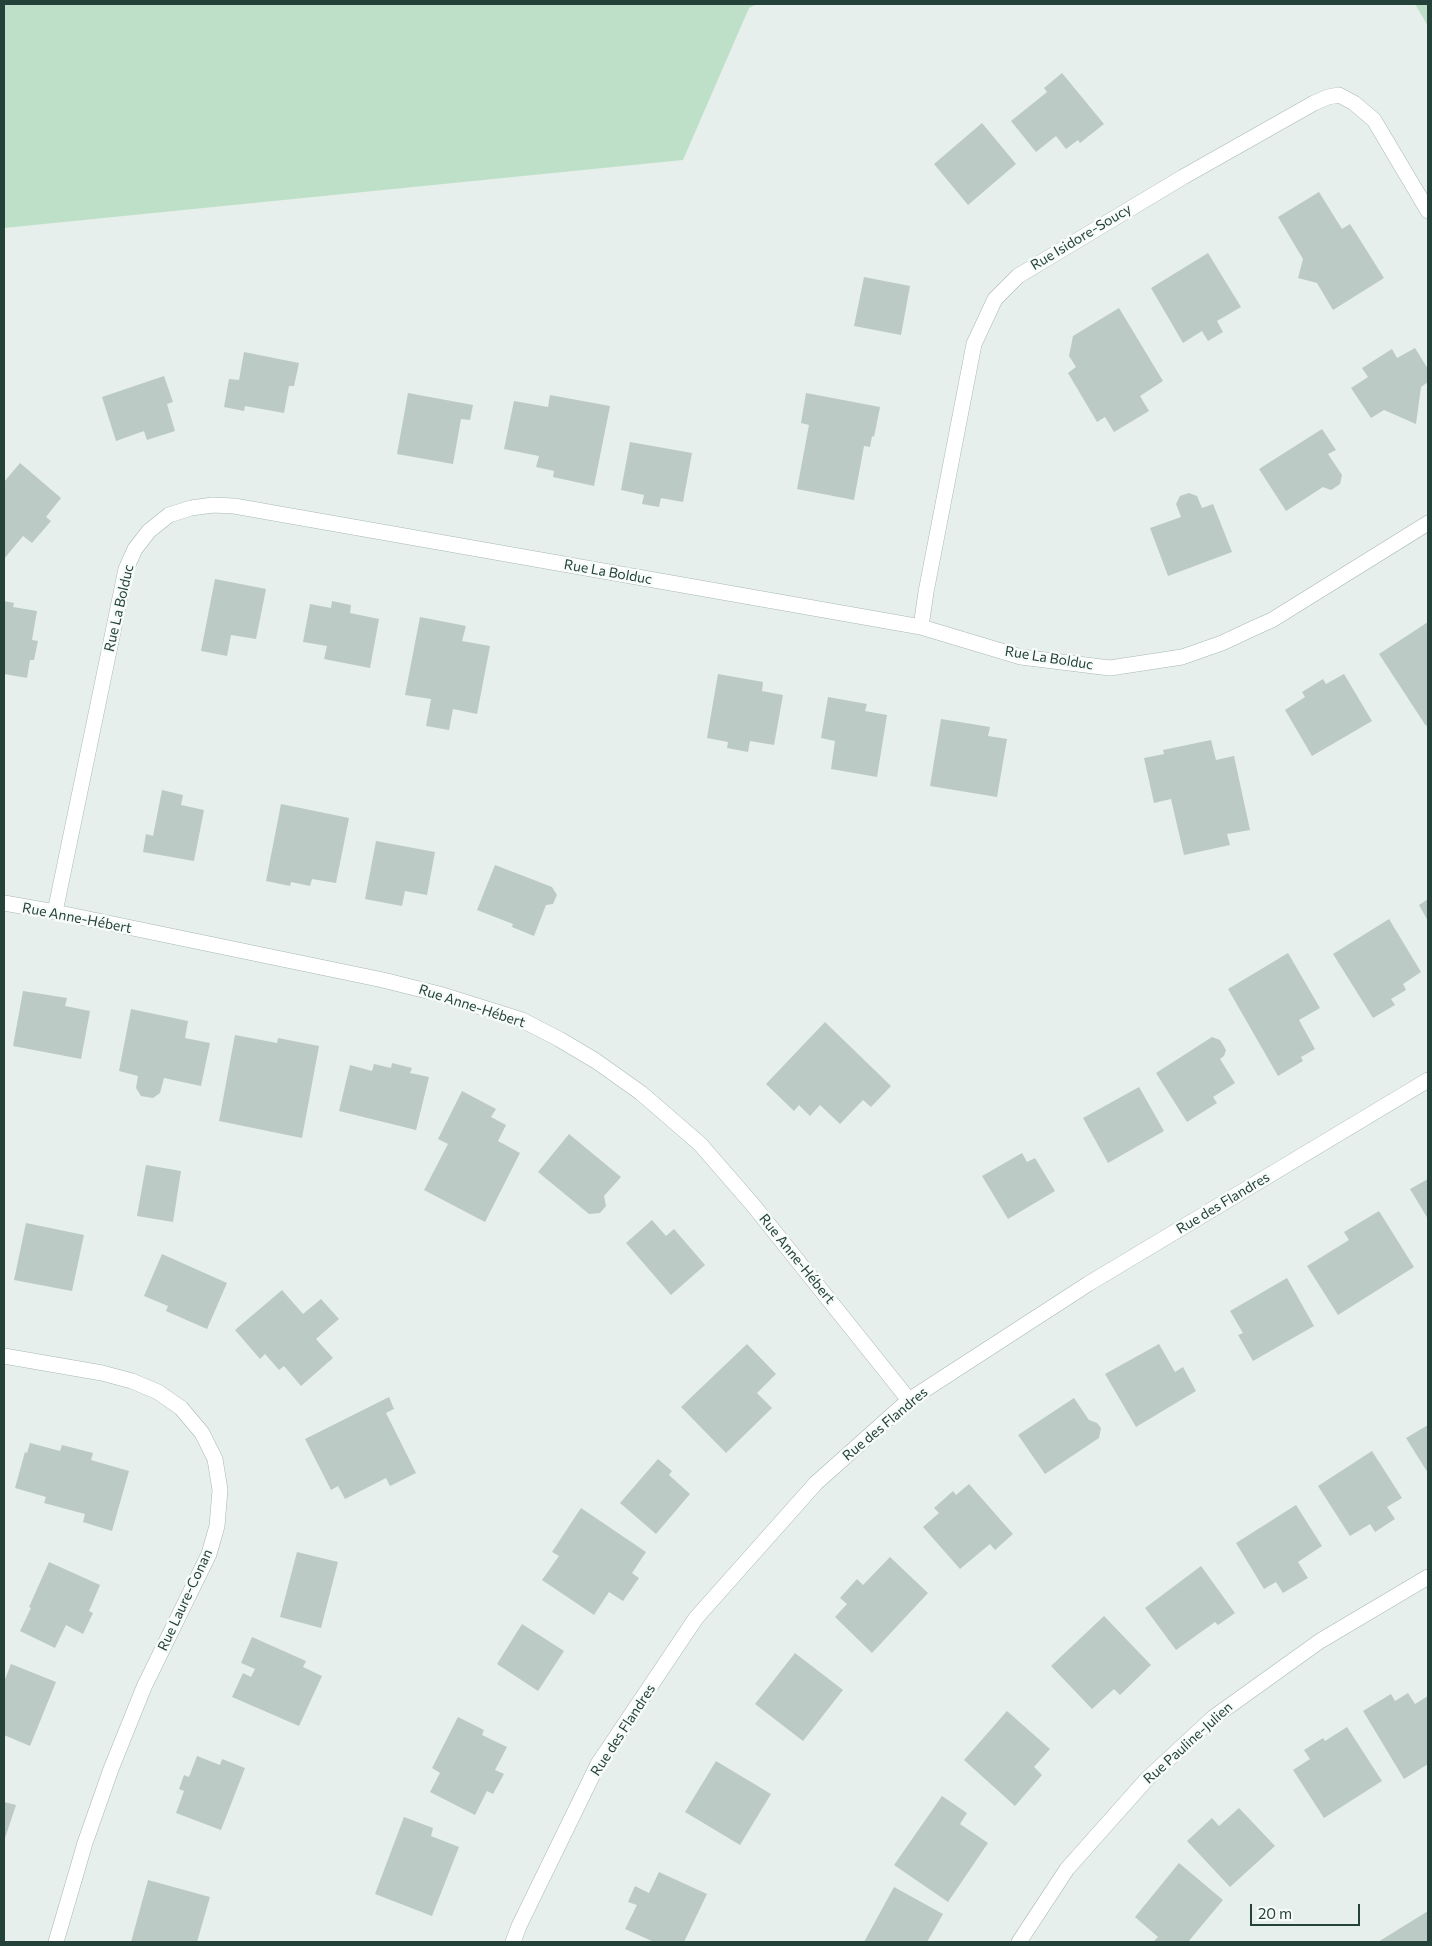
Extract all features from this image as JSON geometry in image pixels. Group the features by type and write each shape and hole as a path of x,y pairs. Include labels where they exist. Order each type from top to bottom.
{"street":[{"name":"Rue Isidore-Soucy","path":"921,627 926,592 974,344 995,300 1018,276 1183,177 1314,103 1339,95 1354,103 1374,120 1428,211"},
{"name":"Rue La Bolduc","path":"55,912 126,569 135,549 149,531 169,515 190,508 213,505 234,506 921,627 1021,657 1110,668 1182,657 1222,643 1272,620 1428,522"},
{"name":"Rue Anne-Hébert","path":"4,903 383,980 448,997 522,1020 559,1039 596,1061 641,1093 700,1144 753,1205 909,1400"},
{"name":"Rue des Flandres","path":"513,1942 598,1764 696,1618 816,1483 909,1400 1088,1284 1428,1080"},
{"name":"Rue Laure-Conan","path":"4,1356 102,1373 132,1381 158,1392 181,1408 202,1433 215,1460 220,1490 218,1526 209,1554 144,1687 85,1843 56,1942"},
{"name":"Rue Pauline-Julien","path":"1019,1942 1067,1869 1147,1779 1214,1717 1320,1641 1428,1577"}],"green space":[{"path":"4,4 757,4 749,8 683,160 4,228"},
{"path":"1415,4 1428,4 1428,26"}],"building":[{"path":"1062,73 1104,124 1080,143 1078,140 1066,149 1056,136 1036,152 1011,121 1047,92 1044,88"},
{"path":"982,123 1016,164 968,205 934,164"},
{"path":"1319,192 1342,229 1350,224 1384,278 1333,310 1317,283 1298,278 1303,259 1278,217"},
{"path":"1208,253 1241,307 1217,321 1223,332 1208,341 1202,331 1183,343 1151,288"},
{"path":"864,277 910,286 901,335 854,326"},
{"path":"1119,308 1163,381 1140,396 1149,411 1114,432 1105,417 1097,422 1068,373 1076,367 1069,356 1073,336"},
{"path":"1415,348 1428,369 1428,382 1421,387 1416,424 1384,410 1371,418 1351,388 1368,377 1362,368 1392,349 1397,358"},
{"path":"244,352 299,363 294,386 289,386 284,413 245,406 244,411 224,407 229,379 239,380"},
{"path":"164,376 173,402 167,404 175,431 147,440 144,431 116,441 102,397"},
{"path":"408,393 473,405 470,420 461,419 453,464 397,454"},
{"path":"806,393 880,407 870,447 864,446 854,500 797,489 809,425 801,423"},
{"path":"550,395 610,406 594,486 553,477 554,471 536,467 539,456 504,449 514,401 548,407"},
{"path":"1322,429 1336,450 1328,454 1342,475 1340,484 1331,490 1323,487 1286,511 1259,469"},
{"path":"630,442 692,453 683,502 661,498 659,507 642,504 644,495 621,490"},
{"path":"20,463 61,498 46,517 51,521 32,543 23,536 4,559 4,482"},
{"path":"1189,493 1197,496 1202,508 1213,504 1232,552 1168,576 1150,528 1181,517 1176,504 1180,496"},
{"path":"215,579 266,589 256,639 231,635 227,656 201,651"},
{"path":"4,601 14,603 13,607 37,611 32,640 38,641 34,660 30,660 27,678 4,674"},
{"path":"332,601 351,605 350,613 379,619 370,668 324,659 327,646 303,642 310,604 331,608"},
{"path":"420,617 466,626 462,641 490,646 477,714 453,709 449,730 426,726 431,699 405,695"},
{"path":"1428,622 1428,724 1426,726 1379,654"},
{"path":"718,674 763,682 762,691 783,695 774,745 750,741 748,752 727,748 728,742 707,738"},
{"path":"1344,674 1372,721 1312,756 1285,710 1305,697 1302,692 1323,679 1326,684"},
{"path":"828,697 867,704 865,711 887,715 877,777 831,769 835,741 821,738"},
{"path":"941,719 990,727 988,736 1007,739 997,797 930,786"},
{"path":"1211,740 1216,760 1234,756 1250,830 1227,834 1230,845 1184,855 1171,799 1154,803 1144,758 1164,754 1163,750"},
{"path":"162,790 183,795 181,805 204,810 194,861 143,852 146,834 153,836"},
{"path":"281,804 349,818 336,883 312,879 310,886 291,882 290,886 266,881"},
{"path":"376,841 435,852 427,895 405,891 402,906 365,899"},
{"path":"495,865 552,887 557,895 553,904 546,905 534,936 512,927 513,924 477,910"},
{"path":"1428,899 1428,921 1419,905"},
{"path":"1389,919 1421,972 1403,984 1406,990 1391,999 1395,1005 1373,1018 1333,954"},
{"path":"1288,953 1320,1008 1299,1020 1315,1049 1301,1057 1303,1061 1278,1076 1228,989"},
{"path":"23,991 67,998 65,1006 90,1011 81,1059 13,1046"},
{"path":"131,1009 188,1021 185,1038 210,1043 201,1086 164,1078 160,1093 153,1098 141,1096 136,1088 138,1076 119,1071"},
{"path":"825,1022 891,1086 871,1107 863,1100 840,1124 820,1105 810,1116 799,1105 794,1111 766,1084"},
{"path":"235,1035 277,1043 278,1038 319,1046 302,1138 219,1121"},
{"path":"1212,1037 1220,1040 1226,1050 1224,1056 1220,1059 1235,1083 1213,1097 1217,1103 1187,1122 1156,1073"},
{"path":"392,1063 412,1068 410,1073 429,1077 416,1130 339,1111 350,1065 372,1071 374,1064 391,1068"},
{"path":"1139,1087 1164,1131 1108,1163 1083,1118"},
{"path":"462,1091 496,1109 491,1117 506,1125 498,1141 520,1153 485,1222 424,1190 448,1144 438,1139"},
{"path":"569,1134 621,1177 604,1196 606,1206 600,1213 589,1214 538,1172"},
{"path":"1022,1153 1027,1162 1035,1158 1055,1191 1008,1219 982,1176"},
{"path":"146,1165 181,1171 173,1222 137,1216"},
{"path":"1428,1179 1428,1219 1410,1189"},
{"path":"1379,1211 1414,1267 1338,1315 1307,1266 1349,1240 1344,1232"},
{"path":"652,1220 666,1236 674,1229 705,1265 671,1295 626,1243"},
{"path":"26,1223 84,1235 72,1291 14,1280"},
{"path":"162,1254 227,1283 207,1329 166,1311 168,1306 144,1296"},
{"path":"1287,1278 1314,1326 1253,1361 1238,1335 1243,1333 1230,1311"},
{"path":"282,1290 303,1314 321,1299 339,1319 316,1339 333,1358 301,1386 284,1366 279,1370 265,1354 260,1359 235,1330"},
{"path":"747,1344 776,1374 757,1393 772,1408 726,1453 681,1407"},
{"path":"1159,1344 1175,1372 1183,1367 1196,1391 1136,1427 1105,1374"},
{"path":"389,1397 394,1409 386,1413 416,1473 390,1486 386,1478 345,1499 338,1486 331,1490 305,1439"},
{"path":"1074,1398 1089,1420 1097,1423 1101,1428 1099,1438 1045,1474 1018,1435"},
{"path":"1428,1425 1428,1473 1406,1438"},
{"path":"30,1443 60,1451 62,1445 93,1453 91,1460 129,1471 112,1531 83,1522 85,1514 44,1503 46,1497 15,1488 25,1452 27,1453"},
{"path":"1372,1451 1402,1498 1387,1507 1395,1519 1375,1532 1370,1524 1350,1536 1318,1486"},
{"path":"658,1459 672,1471 669,1475 690,1494 656,1534 620,1503"},
{"path":"969,1484 1013,1534 995,1550 990,1544 960,1569 923,1527 939,1513 934,1508 953,1491 956,1495"},
{"path":"1296,1505 1322,1546 1298,1562 1308,1578 1283,1593 1276,1582 1264,1589 1236,1543"},
{"path":"581,1508 646,1552 632,1573 639,1578 623,1601 609,1592 594,1615 542,1580 559,1556 552,1552"},
{"path":"297,1552 338,1562 321,1628 280,1617"},
{"path":"890,1557 928,1593 872,1653 835,1617 847,1604 840,1598 857,1579 863,1585"},
{"path":"49,1562 100,1585 89,1611 93,1613 83,1634 66,1625 55,1648 20,1631"},
{"path":"1201,1566 1235,1613 1218,1625 1215,1622 1176,1650 1145,1608"},
{"path":"1104,1616 1151,1665 1120,1695 1114,1689 1092,1709 1051,1666"},
{"path":"522,1624 564,1651 538,1691 497,1664"},
{"path":"252,1637 306,1661 303,1667 322,1676 299,1726 232,1697 243,1673 251,1677 255,1669 241,1663"},
{"path":"795,1653 843,1690 803,1741 755,1704"},
{"path":"11,1664 56,1682 30,1746 4,1735 4,1682"},
{"path":"1408,1693 1415,1704 1428,1696 1428,1764 1404,1779 1363,1711 1391,1694 1395,1701"},
{"path":"1007,1711 1050,1749 1034,1767 1042,1775 1015,1806 964,1760"},
{"path":"458,1717 484,1730 482,1735 507,1747 495,1770 504,1774 493,1794 487,1791 475,1815 430,1792 440,1773 432,1768"},
{"path":"1347,1727 1382,1781 1324,1818 1293,1770 1310,1759 1304,1750 1323,1738 1325,1741"},
{"path":"197,1756 220,1765 222,1759 245,1768 221,1830 176,1813 184,1791 179,1789 184,1775 189,1777"},
{"path":"716,1761 771,1794 740,1845 685,1812"},
{"path":"942,1796 967,1813 960,1824 988,1843 948,1902 894,1865"},
{"path":"4,1802 16,1805 4,1841"},
{"path":"1239,1808 1275,1846 1230,1887 1187,1841 1212,1818 1219,1826"},
{"path":"404,1817 433,1828 431,1836 459,1847 432,1916 375,1894"},
{"path":"1179,1863 1223,1900 1188,1942 1153,1942 1158,1937 1135,1917"},
{"path":"659,1872 707,1894 684,1942 654,1942 625,1929 637,1905 628,1902 635,1886 649,1893"},
{"path":"148,1880 210,1897 197,1942 131,1942"},
{"path":"894,1887 943,1914 927,1942 864,1942"},
{"path":"1428,1911 1428,1942 1378,1942"}]}
